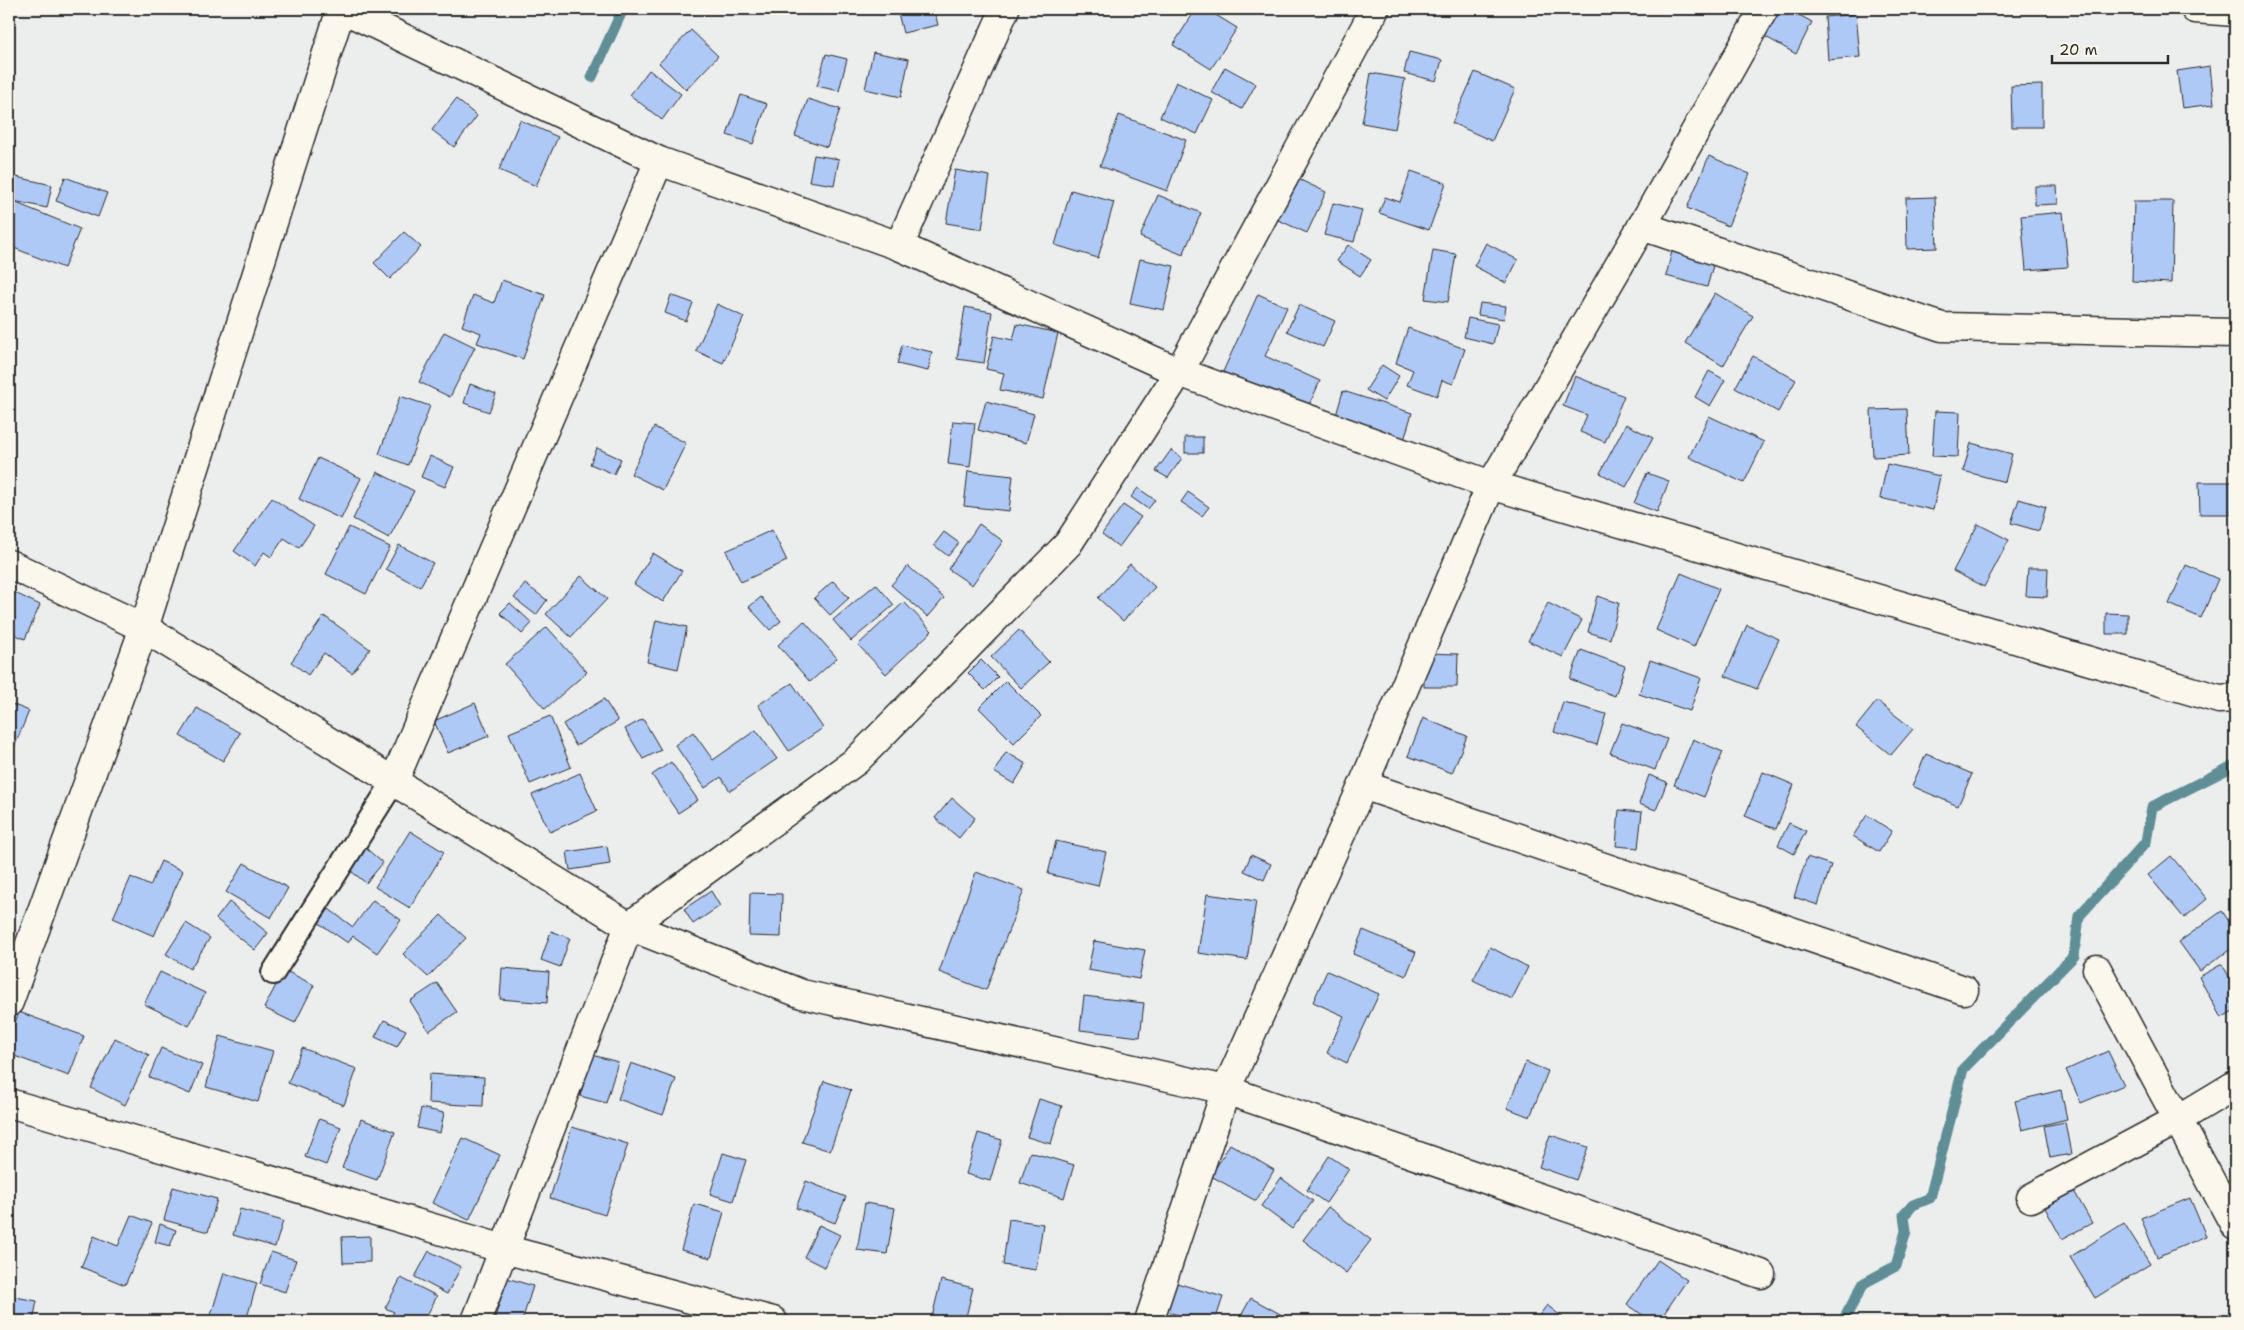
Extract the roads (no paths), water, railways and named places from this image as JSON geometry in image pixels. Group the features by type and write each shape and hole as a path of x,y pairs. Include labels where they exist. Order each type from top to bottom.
{"street":[{"path":"9,1002 144,628 342,9 659,161 899,246 1179,372 1492,485 2219,699 2235,698"},
{"path":"899,246 1006,9"},
{"path":"476,1321 629,926 856,761 1068,544 1179,372 1375,9"},
{"path":"1148,1321 1226,1090 1363,785 1492,485 1642,226 1764,9"},
{"path":"2202,9 2235,12"},
{"path":"394,780 659,161"},
{"path":"1642,226 1942,327 2235,333"},
{"path":"9,564 144,628 629,926 802,994 1226,1090 1761,1274"},
{"path":"1363,785 1964,990"},
{"path":"2097,969 2235,1226"},
{"path":"2032,1198 2177,1120 2235,1085"},
{"path":"9,1103 504,1249 773,1321"}],"lane":[{"path":"273,973 394,780"}],"waterway":[{"path":"592,77 623,9"},
{"path":"1843,1321 1864,1283 1896,1266 1906,1231 1904,1215 1913,1205 1930,1198 1963,1069 2074,956 2079,916 2146,842 2152,807 2235,765"}]}
